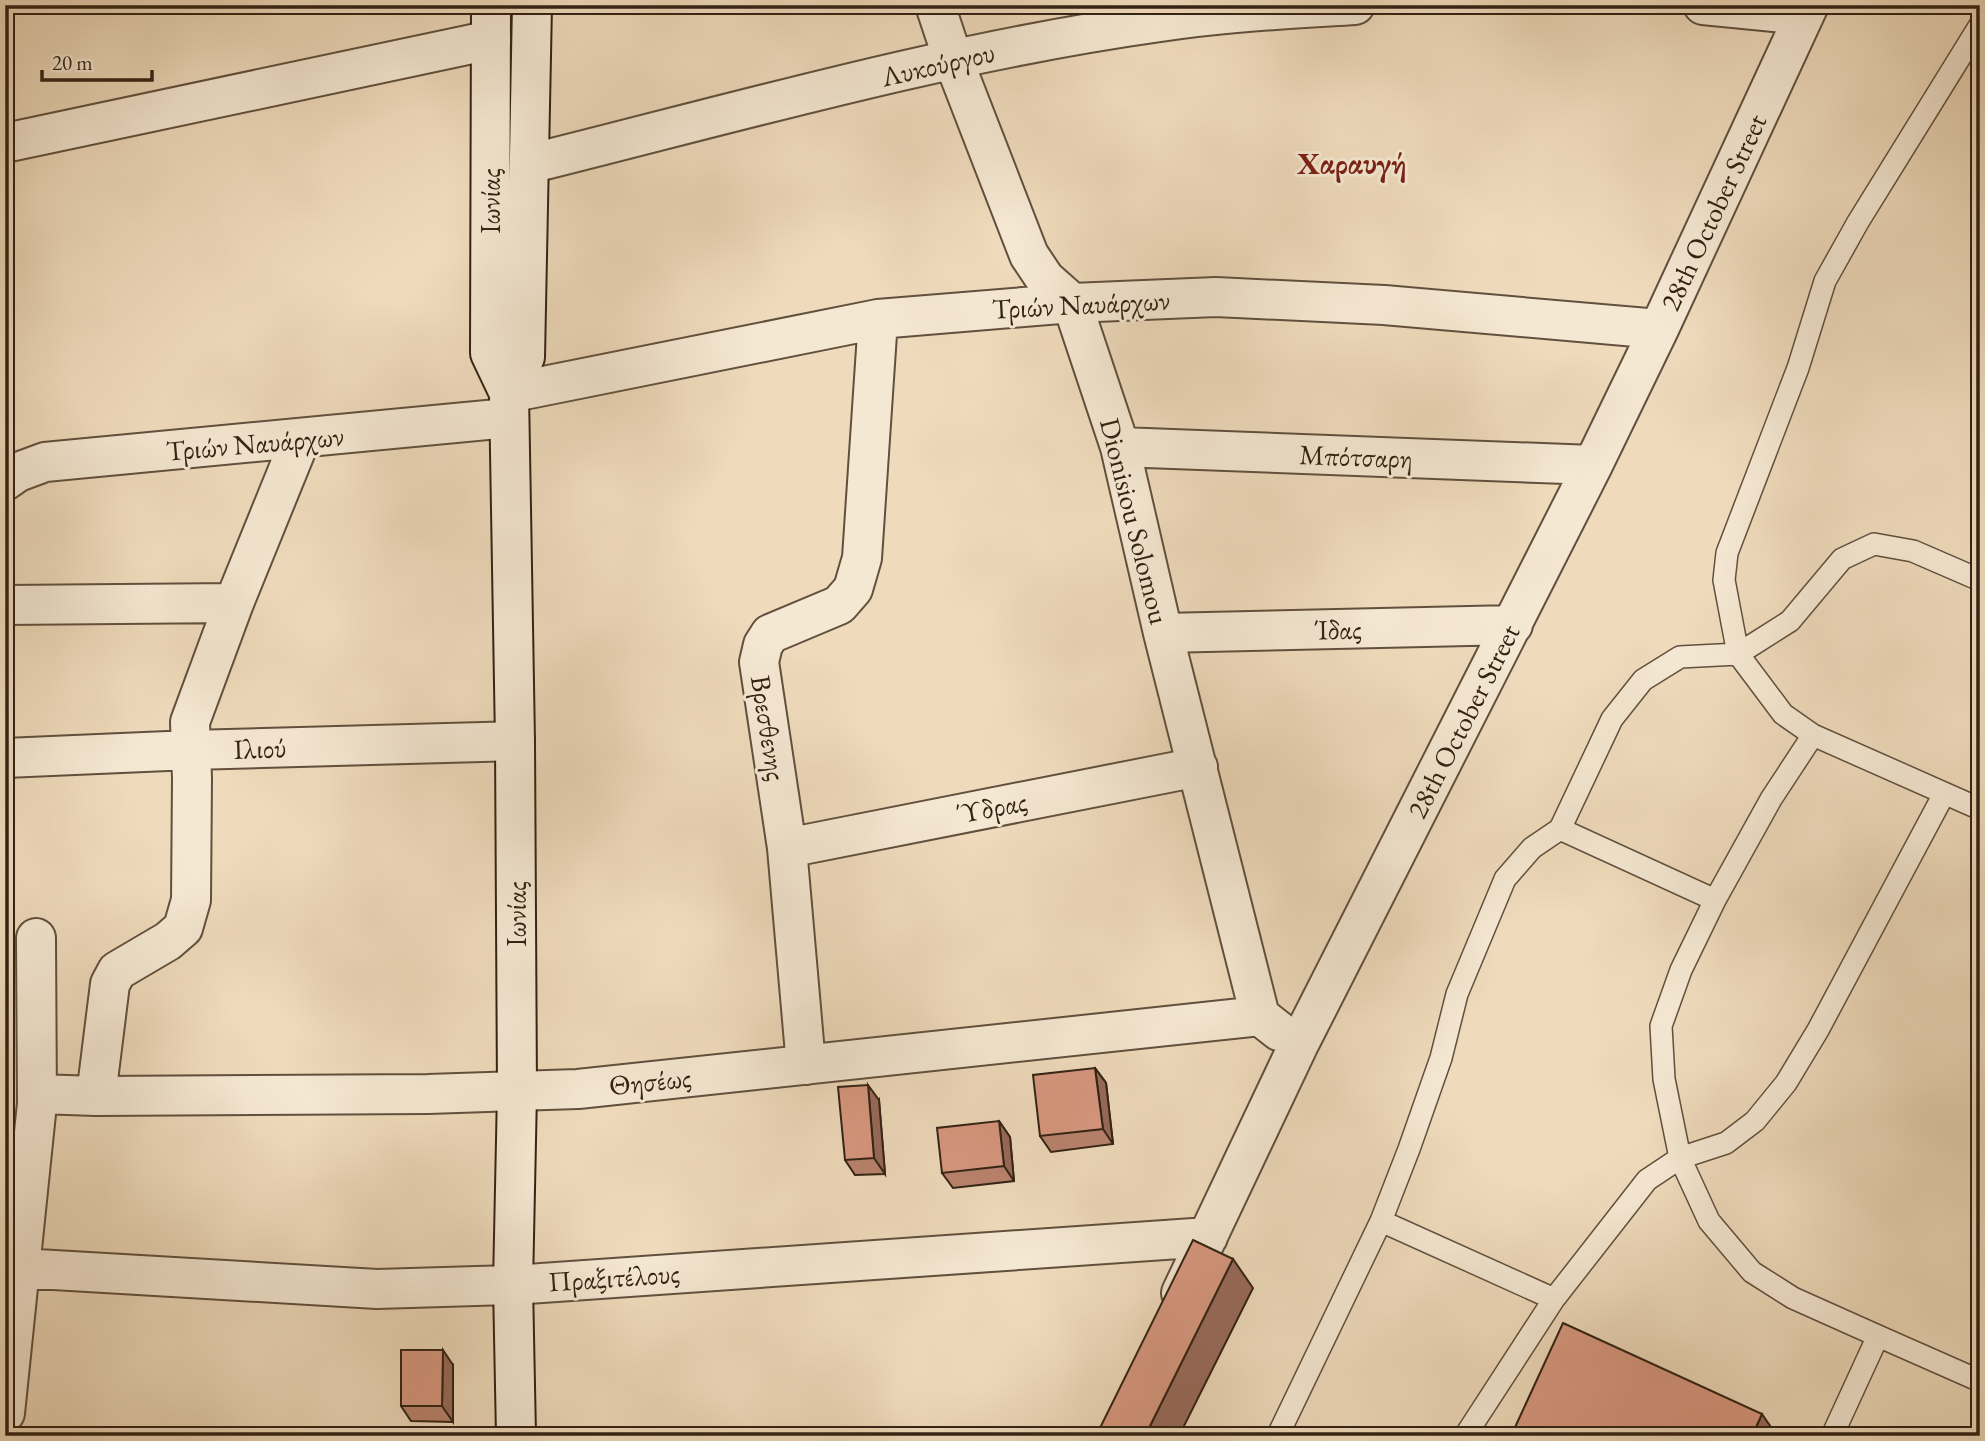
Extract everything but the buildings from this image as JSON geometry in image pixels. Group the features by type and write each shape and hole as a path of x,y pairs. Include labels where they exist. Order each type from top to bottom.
{"street":[{"name":"Ιωνίας","path":"508,405 525,357 532,5"},
{"name":"Dionisiou Solomou","path":"935,5 953,59 1029,255 1045,279 1072,303 1120,447 1163,633 1260,1016"},
{"name":"Λυκούργου","path":"529,164 953,59 1180,12 1355,5"},
{"path":"1703,5 1807,10"},
{"name":"28th October Street","path":"1167,1324 1298,1046 1593,465 1807,10"},
{"name":"Ιωνίας","path":"491,23 490,354 508,405 515,740 517,1092 513,1284 516,1436"},
{"path":"5,143 491,23"},
{"name":"Τριών Ναυάρχων","path":"5,481 18,472 45,462 301,438 508,405 878,319 1072,303 1216,297 1384,305 1659,329"},
{"name":"Βρεσθενης","path":"806,1065 787,848 759,662 763,645 770,634 839,604 853,589 862,558 878,319"},
{"path":"96,1096 110,984 117,971 168,941 183,928 191,900 190,722 234,603 301,438"},
{"name":"Μπότσαρη","path":"1120,447 1593,465"},
{"path":"5,606 234,603"},
{"name":"Ίδας","path":"1163,633 1513,625"},
{"name":"Ιλιού","path":"5,758 515,740"},
{"name":"Ύδρας","path":"787,848 1198,766"},
{"path":"5,1413 37,1100 36,938"},
{"path":"1260,1016 1298,1046"},
{"name":"Θησέως","path":"37,1100 96,1096 517,1092 578,1089 1260,1016"},
{"name":"Πραξιτέλους","path":"20,1268 377,1289 513,1284 1208,1237"}],"lane":[{"path":"1980,24 1858,222 1825,281 1798,368 1727,553 1724,580 1738,653 1783,714 1813,734 1980,809"},
{"path":"1284,1436 1279,1433 1381,1222 1441,1058 1457,994 1505,878 1532,848 1560,830 1612,719 1643,680 1681,657 1738,653 1790,621 1842,559 1874,544 1913,551 1980,580"},
{"path":"1813,734 1771,799 1715,900 1681,970 1661,1026 1664,1079 1680,1158 1709,1221 1752,1272 1793,1298 1980,1381"},
{"path":"1465,1436 1554,1299 1647,1180 1680,1158 1726,1143 1755,1121 1786,1083 1818,1030 1944,794"},
{"path":"1560,830 1715,900"},
{"path":"1381,1222 1554,1299"},
{"path":"1832,1436 1878,1336"}],"district":[{"name":"Χαραυγή","path":"1352,163"}]}
